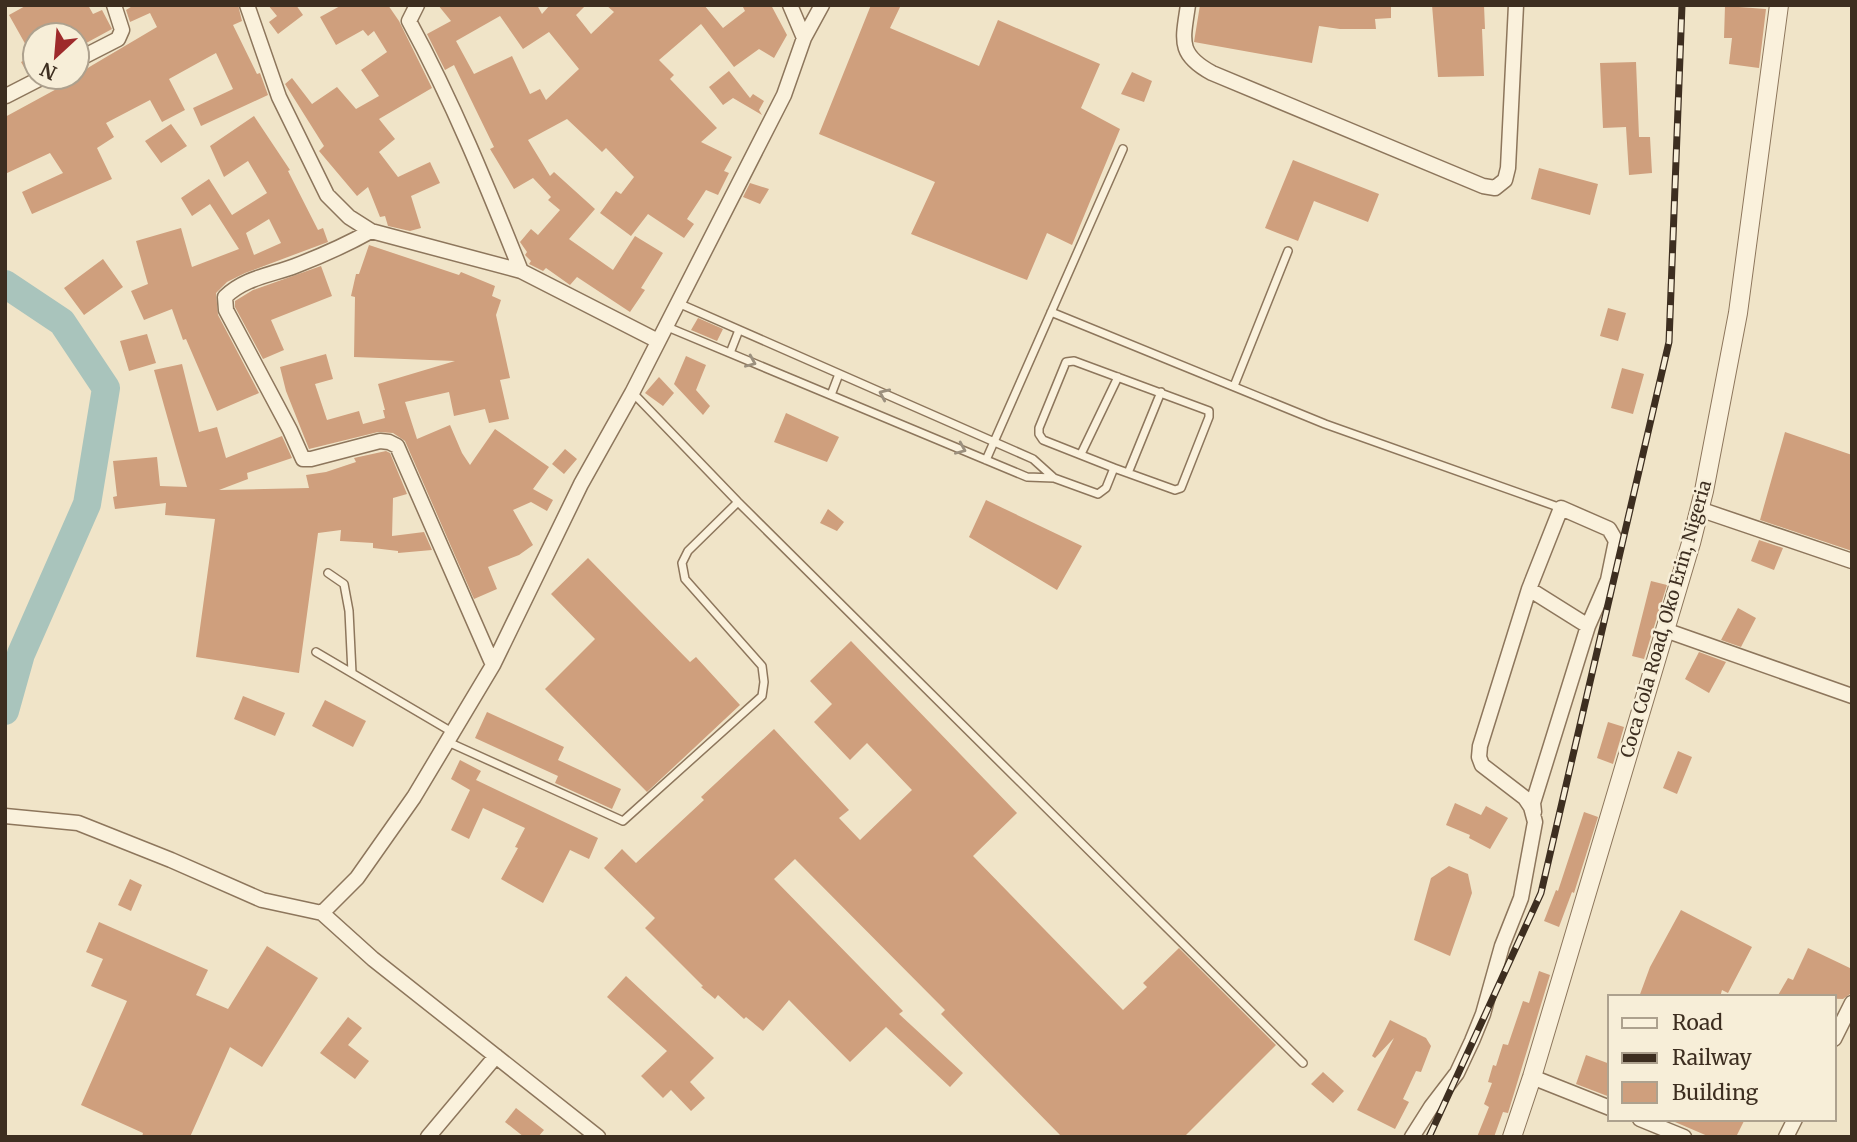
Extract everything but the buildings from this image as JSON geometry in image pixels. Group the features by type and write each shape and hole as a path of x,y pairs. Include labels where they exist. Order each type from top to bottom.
{"street":[{"path":"91,53 118,39 122,30 114,5"},
{"path":"247,5 279,97 327,195 349,217 370,232 521,271 658,341"},
{"path":"417,5 409,21 440,78 521,271"},
{"path":"790,5 804,38"},
{"path":"322,914 357,878 414,797 493,665 581,484 632,393 784,95 804,38 821,5"},
{"path":"1188,5 1183,41 1187,53 1195,63 1457,175 1495,188 1505,180 1508,168 1516,5"},
{"name":"Coca Cola Road, Oko Erin, Nigeria","path":"1512,1137 1699,509 1738,313 1779,5"},
{"path":"370,232 305,262 248,281 225,297 226,310 303,459 380,441 397,446 493,665"},
{"path":"1412,1137 1457,1073 1478,1027 1502,946 1521,898 1535,822 1533,803 1588,625 1608,580 1616,541 1609,530 1560,509 1530,589 1479,757 1482,765 1525,798 1535,822"},
{"path":"1699,509 1852,561"},
{"path":"1530,589 1588,625"},
{"path":"1665,629 1852,696"},
{"path":"6,817 78,823 262,900 322,914 373,959 598,1137"},
{"path":"1836,1035 1852,1003"},
{"path":"428,1137 496,1056"},
{"path":"1532,1077 1608,1107"},
{"path":"1645,1121 1684,1137"},
{"path":"1786,1137 1794,1121"}],"lane":[{"path":"986,460 1123,149"},
{"path":"1234,386 1288,251"},
{"path":"677,302 1033,459 1054,478"},
{"path":"1051,312 1325,424 1560,509"},
{"path":"665,326 1027,477 1054,478 1098,494 1103,493 1114,468"},
{"path":"730,353 739,330"},
{"path":"1074,361 1118,377 1209,411 1181,488 1175,490 1114,468 1043,440 1039,434 1066,362 1074,361"},
{"path":"831,395 839,374"},
{"path":"1080,454 1118,377"},
{"path":"1128,473 1161,392"},
{"path":"632,393 738,502 1303,1063"},
{"path":"316,652 450,737 623,821 762,696 762,666 685,579 682,563 688,551 738,502"},
{"path":"328,573 344,584 349,611 352,673"}],"waterway":[{"path":"5,284 62,322 106,388 87,504 21,654 5,711"}],"railway":[{"path":"1429,1137 1541,893 1669,342 1682,5"}]}
